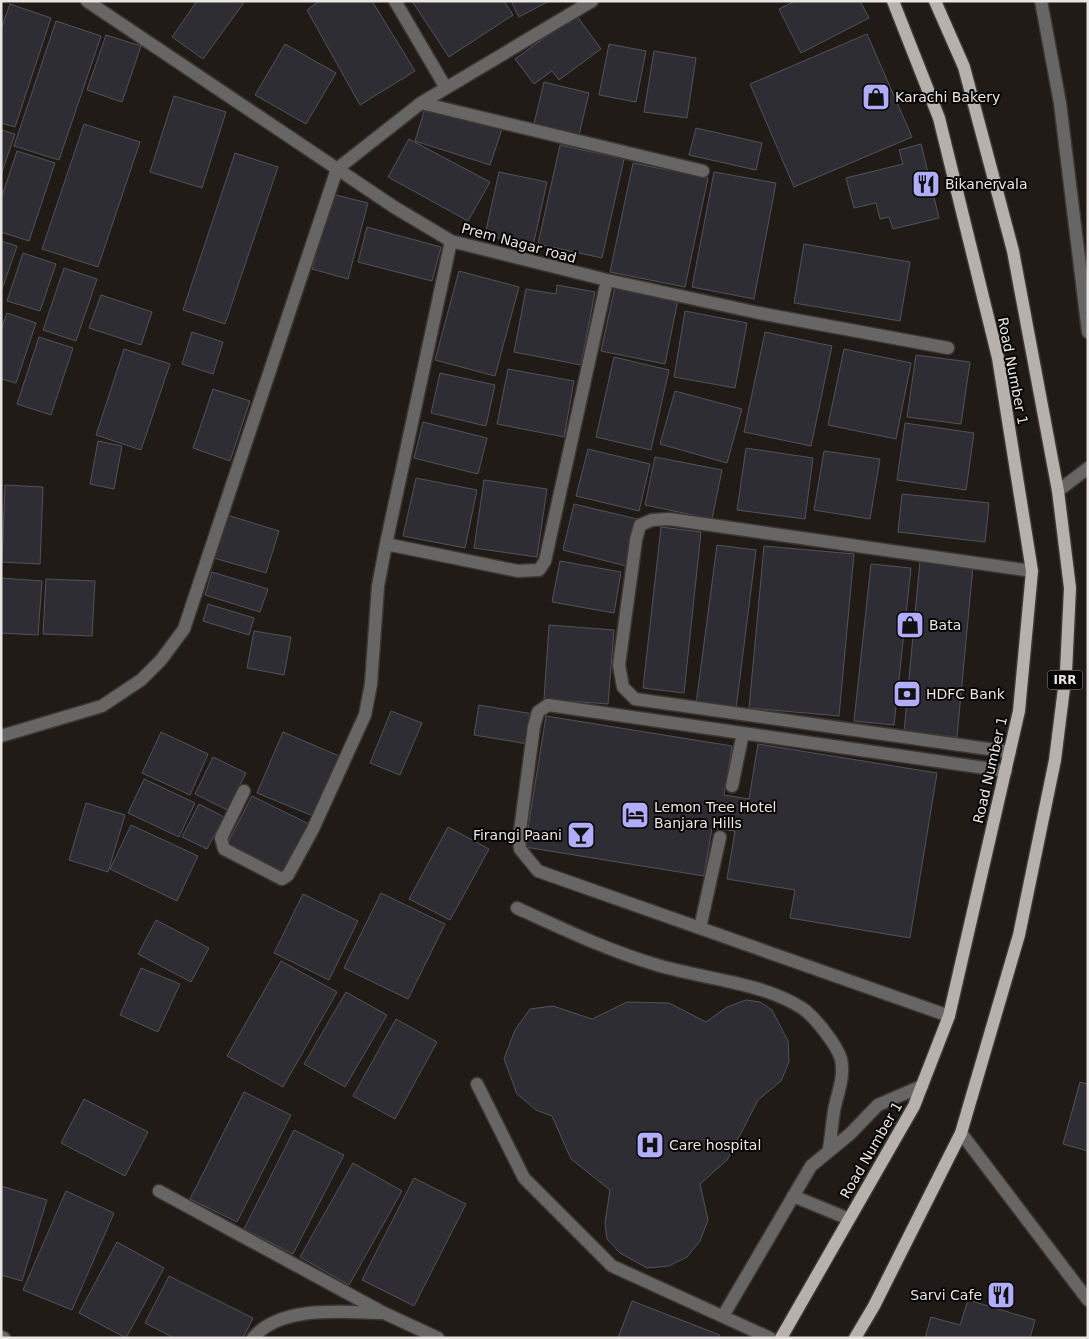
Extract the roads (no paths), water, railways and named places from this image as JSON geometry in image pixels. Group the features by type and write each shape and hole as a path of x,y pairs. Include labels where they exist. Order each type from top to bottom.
{"main road":[{"name":"Road Number 1","path":"781,1338 914,1106 949,1016 1019,711 1032,571 996,348 939,118 893,1"},
{"name":"Road Number 1","path":"854,1338 874,1306 961,1134 1019,935 1054,760 1066,672 1070,588 1058,491 1013,251 964,67 935,1"}],"street":[{"name":"Prem Nagar road","path":"87,1 394,207 451,241 607,280 769,315 948,348"},
{"path":"395,1 446,88"},
{"path":"1,736 102,706 141,680 161,660 184,629 337,169 422,102 592,1"},
{"path":"1041,1 1060,103 1088,332"},
{"path":"422,102 703,171"},
{"path":"244,791 221,838 221,844 224,849 282,879 288,874 313,829 365,715 370,684 378,586 451,241"},
{"path":"386,544 518,571 539,570 546,561 607,280"},
{"path":"1058,491 1088,468"},
{"path":"1010,752 635,699 623,687 619,665 636,540 640,525 652,520 668,519 1032,571"},
{"path":"949,1016 538,870 520,849 519,838 534,726 538,712 548,705 1006,771"},
{"path":"732,786 743,733"},
{"path":"700,928 720,838"},
{"path":"517,908 591,942 657,965 714,980 758,988 803,1009 831,1039 840,1059 841,1084 834,1111 829,1149"},
{"path":"477,1084 524,1178 612,1266 770,1338"},
{"path":"723,1316 811,1166 829,1149 850,1134 878,1106 922,1086"},
{"path":"961,1134 1088,1300"},
{"path":"159,1191 384,1313 438,1338"},
{"path":"793,1196 849,1220"},
{"path":"253,1338 262,1327 309,1312 384,1313"}],"place":[{"name":"Karachi Bakery","path":"876,97"},
{"name":"Bikanervala","path":"926,184"},
{"name":"Bata","path":"910,625"},
{"name":"HDFC Bank","path":"907,694"},
{"name":"Lemon Tree Hotel Banjara Hills","path":"635,815"},
{"name":"Firangi Paani","path":"581,835"},
{"name":"Care hospital","path":"650,1145"},
{"name":"Sarvi Cafe","path":"1001,1295"}]}
